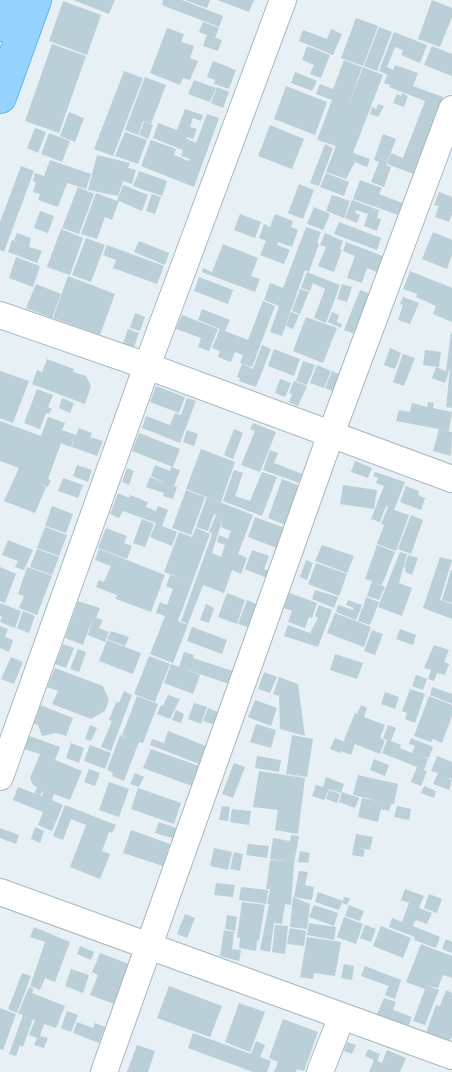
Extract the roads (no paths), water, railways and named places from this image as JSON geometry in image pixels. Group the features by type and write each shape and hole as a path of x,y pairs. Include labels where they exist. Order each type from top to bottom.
{"main road":[{"path":"0,25 9,0"},
{"path":"3,79 35,0"}],"street":[{"path":"0,777 147,366 283,0"},
{"path":"104,1072 331,434 452,109"},
{"path":"0,315 147,366 452,479"},
{"path":"0,892 452,1056"},
{"path":"320,1072 342,1016"}]}
